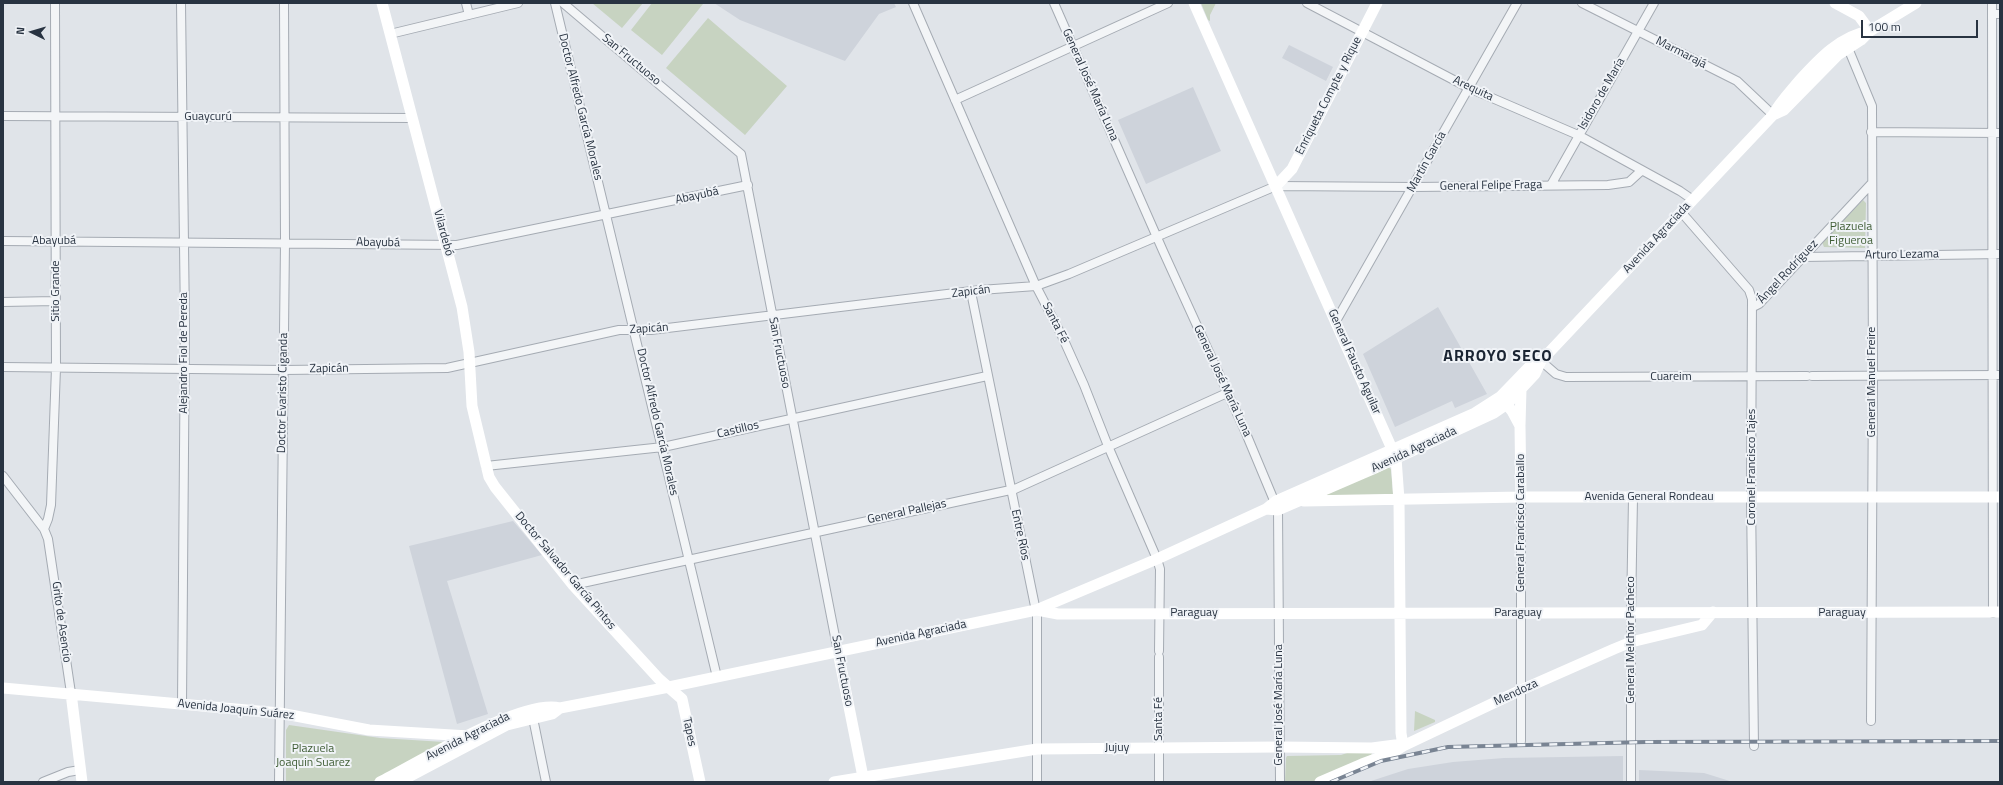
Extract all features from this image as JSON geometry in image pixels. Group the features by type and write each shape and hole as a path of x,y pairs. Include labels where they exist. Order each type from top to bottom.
{"street":[{"name":"Sitio Grande","path":"44,529 51,505 56,368 55,3"},
{"name":"Alejandro Fiol de Pereda","path":"181,3 184,242 182,704"},
{"name":"Doctor Evaristo Ciganda","path":"279,782 285,242 284,3"},
{"name":"Vilardebó","path":"382,3 466,323 472,406 486,466"},
{"path":"466,3 469,15"},
{"path":"390,34 518,3"},
{"name":"Doctor Alfredo García Morales","path":"555,3 663,447 717,677"},
{"name":"San Fructuoso","path":"563,3 741,154 863,779"},
{"name":"General José María Luna","path":"1054,3 1277,505 1280,613 1280,782"},
{"path":"956,100 1168,3"},
{"name":"General Fausto Aguilar","path":"1194,3 1394,454 1399,500 1401,733 1403,746"},
{"name":"Arequita","path":"1307,3 1469,88 1578,135 1642,170"},
{"name":"Enriqueta Compte y Rique","path":"1276,186 1292,169 1377,3"},
{"name":"Martín García","path":"1336,321 1414,187 1517,3"},
{"name":"Marmarajá","path":"1582,3 1737,81 1773,115"},
{"name":"Isidoro de María","path":"1551,185 1654,3"},
{"path":"1835,3 1848,6 1864,19 1870,31"},
{"name":"Avenida Agraciada","path":"1773,115 1784,110 1824,67 1848,48 1861,40 1870,31 1916,3"},
{"path":"1992,3 1996,14 1997,612"},
{"name":"Santa Fé","path":"915,4 1036,286 1065,343 1157,558 1160,569 1159,782"},
{"name":"Avenida Agraciada","path":"380,782 513,714 551,706 560,708 669,687 1036,610 1394,454 1486,417 1504,401 1521,389 1535,374 1541,361 1682,213 1773,115 1778,105 1829,51 1858,33 1870,31"},
{"name":"General Manuel Freire","path":"1848,48 1872,106 1873,376 1871,721"},
{"name":"Guaycurú","path":"3,116 412,118"},
{"path":"1872,132 1996,133"},
{"path":"1292,169 1293,180 1299,186"},
{"path":"1642,170 1693,200"},
{"name":"General Felipe Fraga","path":"1276,186 1414,187 1622,184 1636,178 1642,170"},
{"name":"Ángel Rodríguez","path":"1753,307 1759,304 1872,183"},
{"name":"Abayubá","path":"3,241 285,242 457,245 748,185"},
{"name":"Zapicán","path":"3,367 284,370 447,368 619,330 635,331 971,292 1036,286 1069,274 1276,186"},
{"name":"Coronel Francisco Tajes","path":"1682,213 1749,290 1752,299 1751,497 1754,746"},
{"name":"Arturo Lezama","path":"1803,256 1996,254"},
{"name":"Entre Ríos","path":"971,292 1036,610 1037,782"},
{"path":"3,302 56,301"},
{"name":"Avenida Agraciada","path":"1504,401 1529,367 1541,361"},
{"name":"Cuareim","path":"1541,361 1556,374 1566,377 1997,375"},
{"name":"Castillos","path":"486,466 663,447 792,417 987,376"},
{"name":"General Francisco Caraballo","path":"1521,389 1521,740"},
{"name":"General Pallejas","path":"573,585 689,558 1011,490 1226,393"},
{"path":"1504,401 1520,426"},
{"name":"Avenida Agraciada","path":"1277,505 1298,501 1394,454"},
{"name":"Doctor Salvador García Pintos","path":"486,466 489,477 496,487 573,585 669,687"},
{"name":"Grito de Asencio","path":"3,476 44,529 52,554 82,782"},
{"name":"Avenida General Rondeau","path":"1298,501 1521,498 1997,497"},
{"name":"General Melchor Pacheco","path":"1631,782 1633,498"},
{"name":"Paraguay","path":"1036,610 1058,614 1997,612"},
{"name":"Mendoza","path":"1320,782 1392,753 1403,746 1521,690 1631,642 1702,624 1713,612"},
{"name":"Tapes","path":"669,687 682,699 700,782"},
{"name":"Avenida Joaquín Suárez","path":"3,688 280,713 369,730 445,736 468,736"},
{"name":"Avenida Agraciada","path":"399,782 507,725 552,714 560,708"},
{"path":"533,718 546,782"},
{"name":"Jujuy","path":"834,782 863,779 1038,748 1372,748 1395,745 1403,746"},
{"path":"43,782 68,772 80,770"}],"shaded area":[{"path":"714,3 894,3 896,7 879,14 845,61 740,20"},
{"path":"1289,45 1333,67 1326,81 1282,58"},
{"path":"1193,87 1221,151 1146,184 1118,120"},
{"path":"1438,307 1487,394 1455,408 1452,401 1395,427 1363,354"},
{"path":"513,521 542,555 447,581 488,714 457,724 409,546"},
{"path":"1623,756 1623,782 1368,782 1408,769 1453,762 1504,758"},
{"path":"1639,770 1704,773 1733,782 1639,782"}],"green space":[{"path":"592,3 643,3 622,28"},
{"path":"652,3 703,4 662,55 631,30"},
{"path":"1201,3 1216,3 1210,15 1210,21 1208,20"},
{"path":"708,18 787,86 745,135 666,68"},
{"name":"Plazuela Figueroa","path":"1863,200 1866,203 1865,248 1824,247 1822,242"},
{"path":"1388,467 1391,469 1393,495 1326,497 1325,495"},
{"path":"1415,711 1435,720 1435,722 1414,731"},
{"name":"Plazuela Joaquin Suarez","path":"289,725 380,738 444,742 372,782 286,782 286,730"},
{"path":"1350,752 1373,752 1371,755 1313,782 1285,782 1287,756 1341,755"}],"railway":[{"path":"1331,782 1381,761 1448,747 1646,742 2000,741"}],"district":[{"name":"ARROYO SECO","path":"1498,357"}]}
